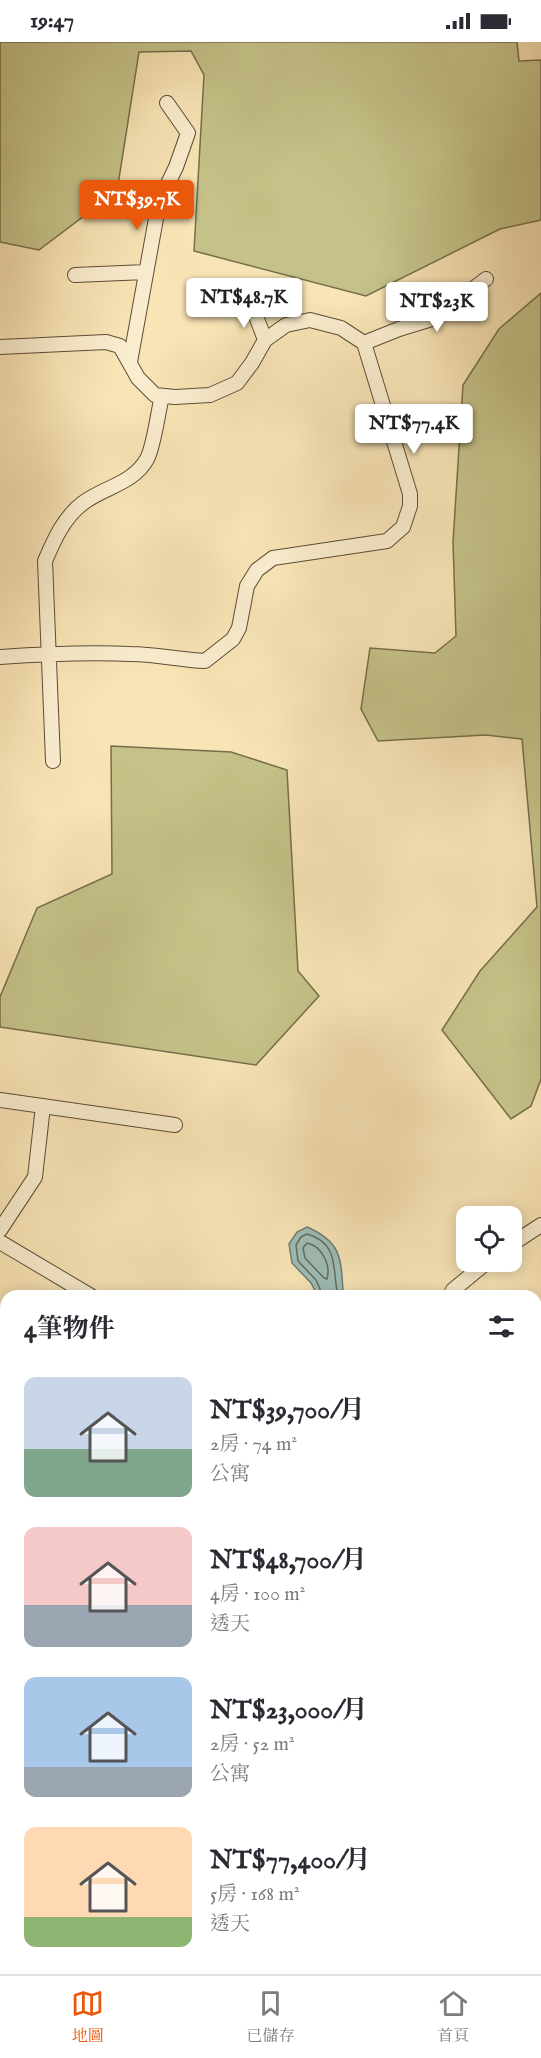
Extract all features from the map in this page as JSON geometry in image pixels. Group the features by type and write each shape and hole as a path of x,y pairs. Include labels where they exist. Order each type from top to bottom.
{"street":[{"path":"130,362 159,202 176,167 188,133 167,104"},
{"path":"75,275 146,272"},
{"path":"364,343 435,318 486,279"},
{"path":"253,308 265,340"},
{"path":"0,347 106,342 120,346 138,378 155,395 210,395 237,383 265,340 286,325 310,320 341,328 364,343 410,494 410,506 403,527 387,541 273,558 257,570 247,586 239,628 233,639 205,661 176,660 133,654 48,654 0,657"},
{"path":"53,762 45,561 55,538 69,516 83,502 123,482 140,470 148,458 162,396"},
{"path":"0,1100 175,1125"},
{"path":"0,1230 35,1177 43,1107"},
{"path":"522,1237 541,1225"},
{"path":"0,1242 81,1290"},
{"path":"453,1290 475,1272"}],"shaded area":[{"path":"0,42 517,42 519,61 541,60 541,220 500,229 366,296 194,251 204,75 191,51 139,52 117,191 39,250 0,242"},
{"path":"541,293 541,1079 531,1106 511,1119 442,1030 480,971 537,907 522,739 486,735 378,741 361,709 370,648 435,653 456,636 453,542 463,385 499,329"},
{"path":"111,746 231,752 287,770 298,971 319,996 256,1065 0,1027 0,997 37,908 112,874"}],"water":[{"path":"307,1227 319,1233 333,1245 340,1261 343,1290 315,1290 292,1263 289,1244 297,1232"}]}
